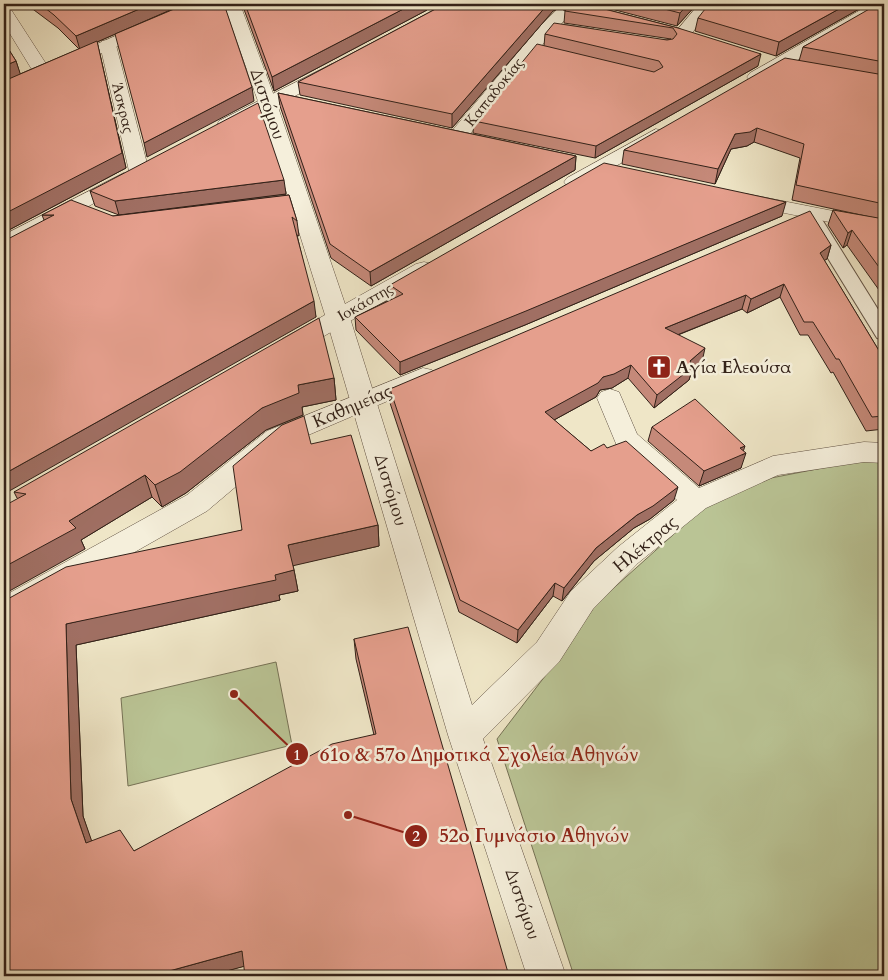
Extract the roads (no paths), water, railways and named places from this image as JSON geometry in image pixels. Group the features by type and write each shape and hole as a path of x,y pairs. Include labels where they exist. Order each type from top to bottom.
{"street":[{"path":"4,91 201,4"},
{"name":"Διστόμου","path":"232,4 274,101 290,202 338,318 466,735 547,976"},
{"path":"570,4 590,10"},
{"name":"Καπαδοκίας","path":"458,136 530,48 570,4"},
{"path":"678,40 708,4"},
{"path":"744,84 882,4"},
{"path":"424,12 450,6"},
{"path":"4,11 43,73"},
{"path":"548,27 606,36"},
{"path":"664,29 678,40 697,45"},
{"name":"Άσκρας","path":"108,45 139,171"},
{"path":"756,56 778,64 807,69"},
{"path":"208,135 346,62"},
{"path":"274,101 307,104"},
{"path":"558,192 668,128"},
{"path":"572,161 629,174"},
{"path":"4,243 156,162"},
{"path":"734,196 884,227"},
{"path":"75,206 100,217"},
{"path":"774,228 810,213"},
{"name":"Ιοκάστης","path":"270,357 440,260"},
{"name":"Καθημείας","path":"4,611 197,503 276,438 444,368"},
{"path":"610,398 626,439 696,501"},
{"name":"Ηλέκτρας","path":"466,735 548,652 582,600 628,556 696,501 773,466 864,452 884,453"}],"lane":[{"name":"Καπαδοκίας","path":"530,48 548,52"},
{"path":"810,213 884,334"}],"place":[{"name":"Αγία Ελεούσα","path":"659,367"},
{"name":"61ο & 57ο Δημοτικά Σχολεία Αθηνών","path":"234,694"},
{"name":"52ο Γυμνάσιο Αθηνών","path":"348,815"}]}
